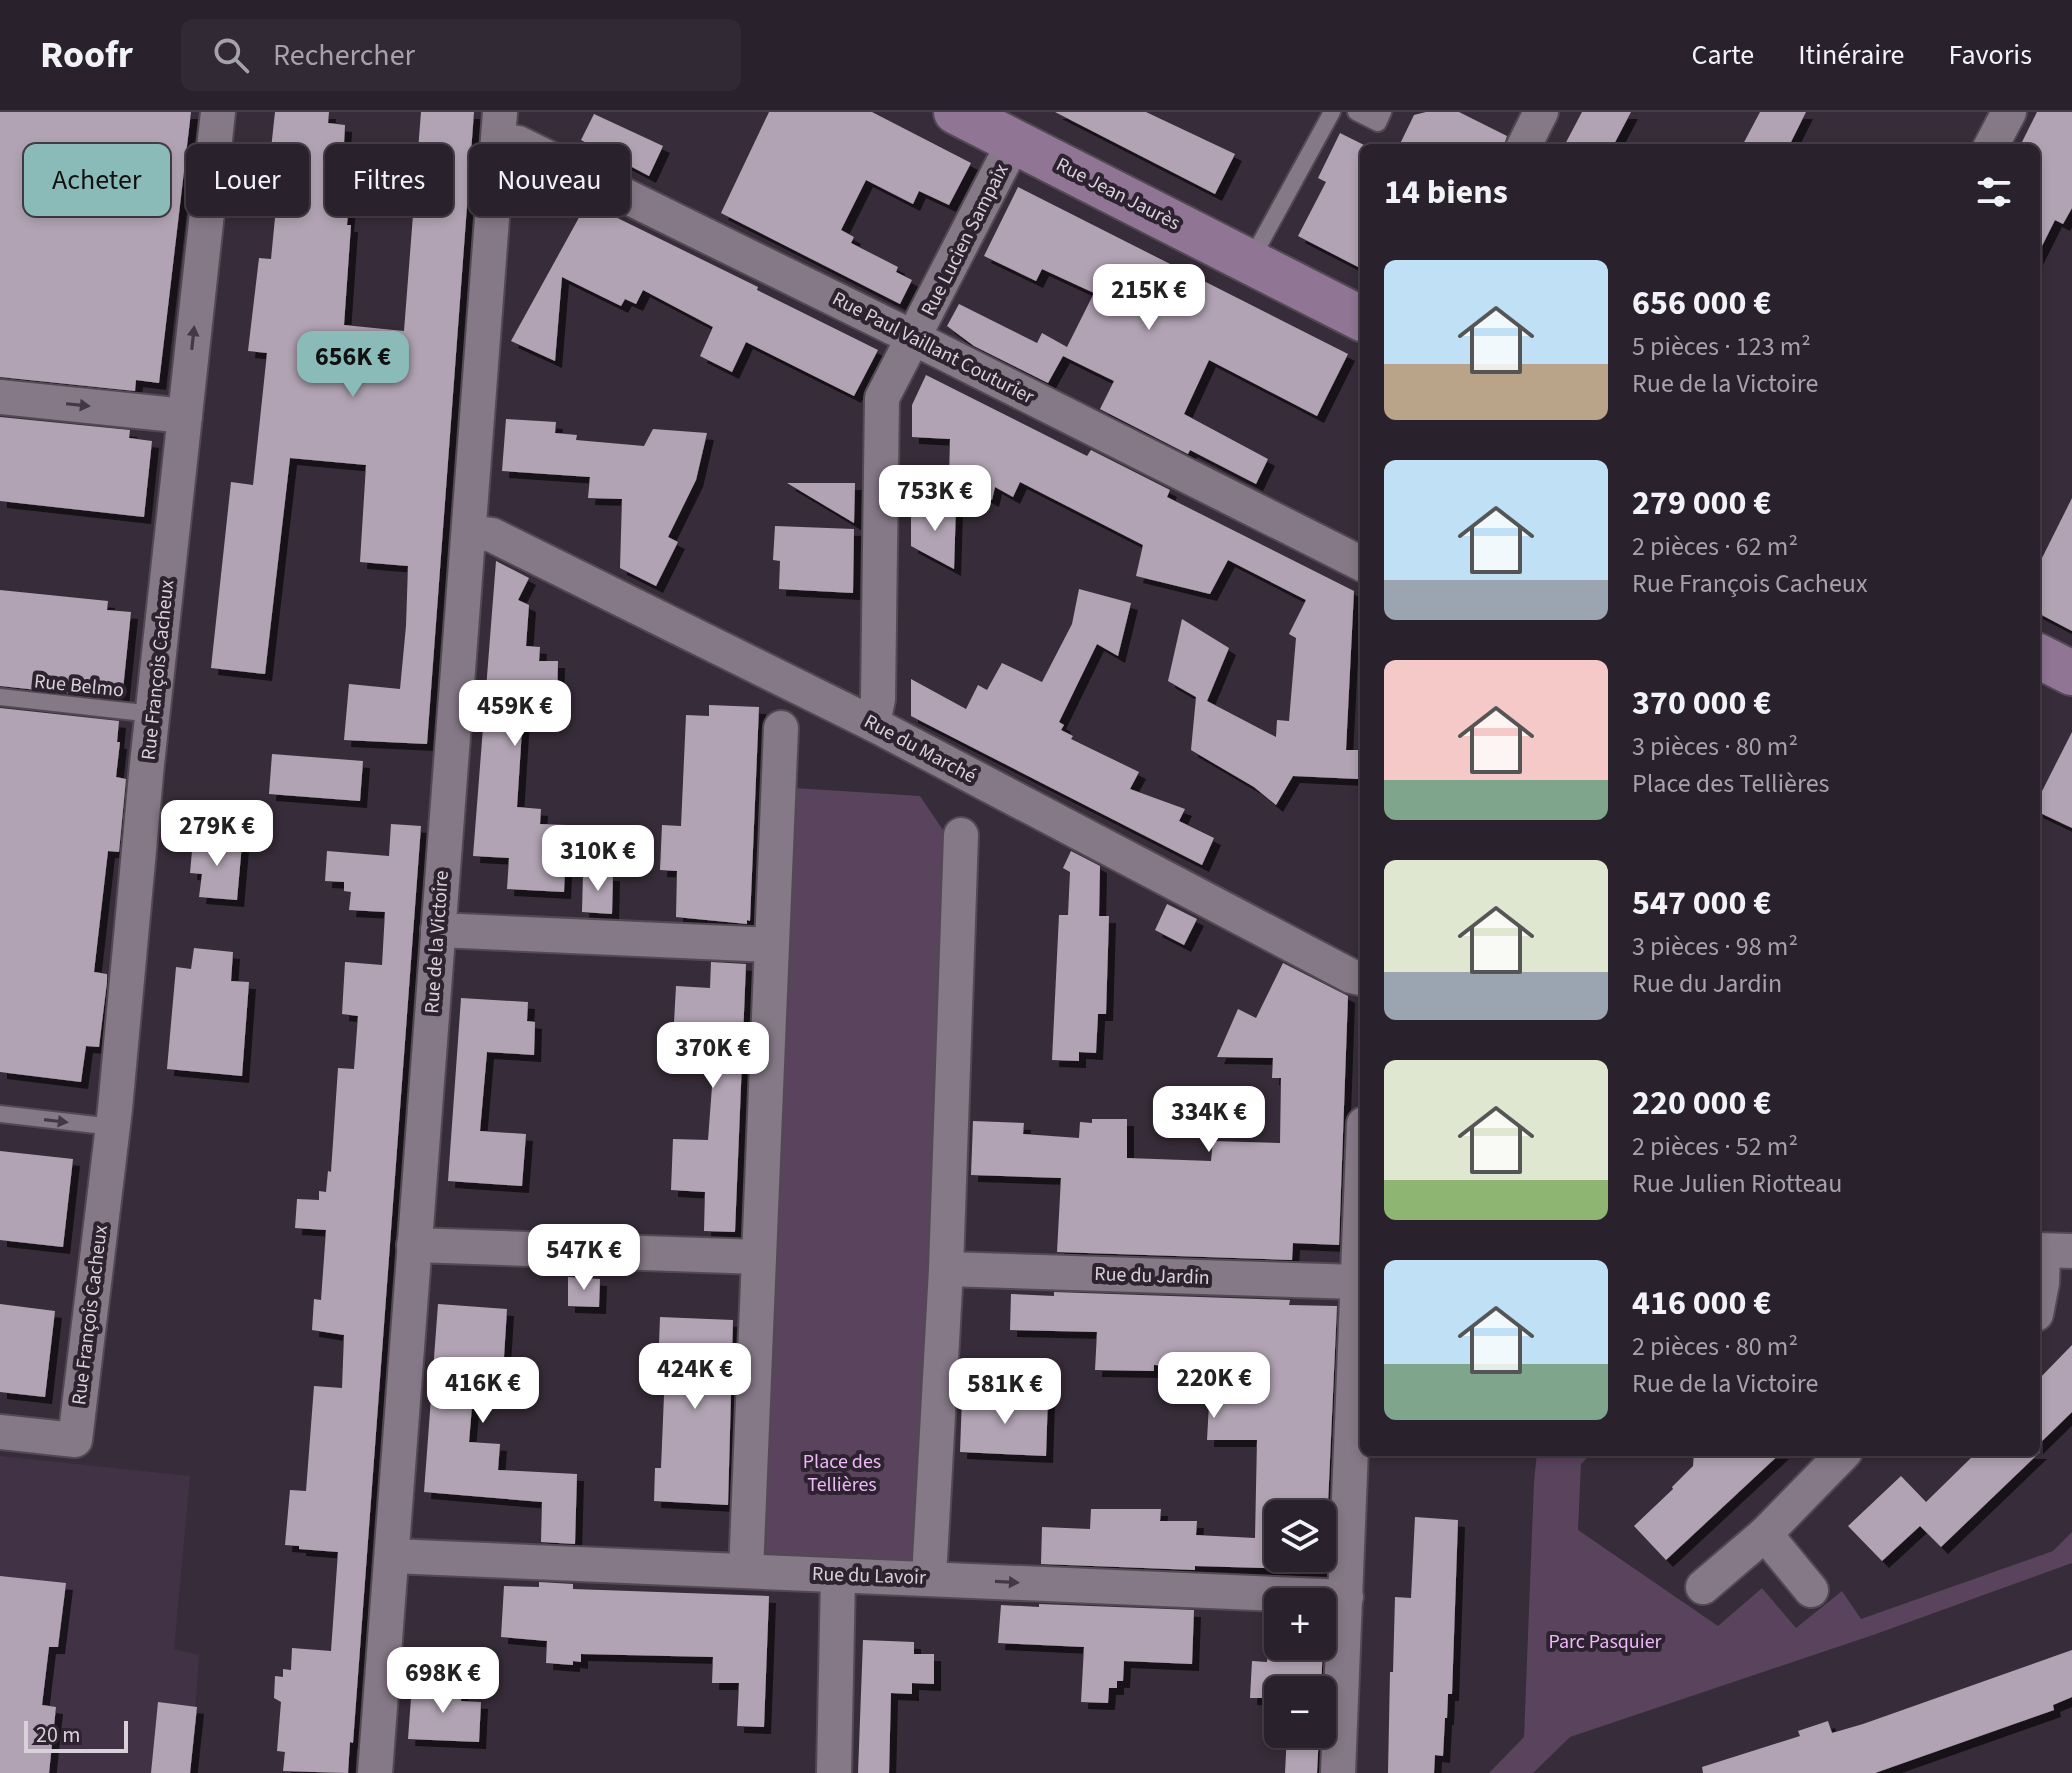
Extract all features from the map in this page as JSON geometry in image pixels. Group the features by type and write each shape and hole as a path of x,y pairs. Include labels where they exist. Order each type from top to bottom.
{"main road":[{"name":"Rue Jean Jaurès","path":"956,112 1360,318"},
{"path":"2040,657 2072,673"}],"street":[{"name":"Rue François Cacheux","path":"0,1432 75,1440 113,1127 153,714 218,112"},
{"path":"1525,144 1541,112"},
{"path":"1992,144 2009,112"},
{"name":"Rue Paul Vaillant Couturier","path":"499,126 518,143 1360,563"},
{"name":"Rue de la Victoire","path":"375,1773 499,126"},
{"name":"Rue Lucien Sampaix","path":"873,724 878,699 882,398 1014,142"},
{"path":"0,397 185,416"},
{"name":"Rue du Marché","path":"470,532 492,535 873,724 1360,978"},
{"path":"746,1571 781,728"},
{"path":"929,1578 946,1269 961,835"},
{"path":"438,930 772,945"},
{"path":"1338,1773 1360,1214"},
{"path":"414,1245 759,1257"},
{"path":"2040,1293 2050,1251"},
{"name":"Rue du Jardin","path":"946,1269 1357,1282"},
{"path":"1703,1587 1765,1534 1841,1456"},
{"path":"1765,1534 1811,1590"},
{"name":"Rue du Lavoir","path":"392,1556 1346,1597"},
{"path":"834,1773 838,1576"}],"lane":[{"path":"1250,261 1332,112"},
{"path":"1356,112 1378,123 1383,112"},
{"name":"Rue Belmo","path":"0,697 153,714"},
{"path":"0,1114 113,1127"}],"shaded area":[{"path":"0,1456 190,1476 174,1649 199,1655 191,1773 0,1773"}],"green space":[{"name":"Place des Tellières","path":"794,788 920,796 947,836 950,918 941,928 916,1563 760,1553"},
{"name":"Parc Pasquier","path":"1537,1456 1589,1456 1581,1464 1578,1530 1718,1626 1762,1588 1796,1628 1842,1591 1861,1619 2053,1551 2072,1532 2072,1563 1876,1634 1570,1737 1533,1773 1489,1773 1524,1737"}],"building":[{"path":"0,112 191,112 159,383 136,380 135,391 0,377"},
{"path":"275,112 329,112 328,123 345,125 344,144 325,144 325,216 348,216 347,225 351,225 344,325 404,331 413,216 453,216 453,144 419,144 421,112 474,112 472,144 469,144 469,179 427,744 344,740 349,684 400,689 406,626 408,566 360,562 366,465 290,458 265,674 211,668 231,482 253,485 267,353 248,351 259,258 271,259 275,216 309,216 309,144 272,144"},
{"path":"769,112 872,112 971,163 949,205 919,191 913,204 866,180 841,230 854,237 851,243 898,267 896,272 912,280 900,304 721,213"},
{"path":"1055,112 1146,112 1235,154 1215,194"},
{"path":"1459,112 1507,136 1504,144 1400,144 1414,115"},
{"path":"1582,112 1631,112 1614,144 1565,144"},
{"path":"1760,112 1806,112 1790,144 1743,144"},
{"path":"2037,112 2072,112 2072,208 2063,224 2055,220 2040,250 2040,144 2021,144"},
{"path":"594,114 663,146 649,176 630,166 630,144 589,144 581,140"},
{"path":"1340,133 1362,144 1360,268 1298,236 1326,182 1318,178"},
{"path":"1018,187 1348,354 1317,416 1209,360 1184,414 1268,459 1256,484 1190,450 1188,454 1100,409 1114,381 1063,356 1048,383 974,346 947,326 959,304 1037,343 1042,333 1067,347 1094,293 1042,269 1036,281 984,256"},
{"path":"580,216 613,216 878,350 854,396 746,342 732,372 700,356 713,327 643,290 636,304 625,299 621,306 562,277 555,361 511,341"},
{"path":"926,375 1087,456 1091,450 1170,490 1167,497 1354,591 1346,750 1360,750 1358,779 1293,776 1276,805 1254,787 1191,750 1196,697 1168,681 1182,619 1229,648 1207,701 1276,737 1277,720 1289,721 1296,638 1289,634 1306,600 1228,560 1210,594 1136,576 1143,545 1020,482 1013,497 995,487 992,500 949,477 950,439 912,437 912,405"},
{"path":"0,417 130,430 129,438 152,441 144,517 0,501"},
{"path":"506,419 556,422 555,433 577,435 576,440 644,446 653,429 707,433 696,480 668,537 678,542 656,586 620,568 622,499 588,498 590,477 502,471"},
{"path":"787,483 855,483 854,523"},
{"path":"2072,498 2072,631 2040,614 2040,562"},
{"path":"956,506 954,569 911,546 911,508"},
{"path":"775,526 854,529 853,593 779,589 780,561 773,560"},
{"path":"496,561 529,578 518,600 529,605 526,646 540,647 539,661 558,661 557,701 524,699 517,807 541,809 540,824 567,825 564,892 507,889 509,858 473,856"},
{"path":"1079,589 1131,603 1118,656 1097,644 1059,722 1064,725 1061,730 1073,736 1071,739 1139,772 1130,789 1185,809 1179,821 1214,838 1202,865 911,716 911,679 966,709 978,685 987,690 1002,663 1042,682 1072,624"},
{"path":"0,590 108,601 107,610 131,612 122,699 0,686"},
{"path":"709,705 759,707 750,921 747,920 747,924 676,917 677,871 660,870 662,825 681,826 686,715 709,716"},
{"path":"0,708 119,721 116,777 126,779 119,852 108,851 94,972 107,974 107,982 99,1047 86,1046 81,1082 0,1072"},
{"path":"2072,732 2072,828 2040,813 2040,795"},
{"path":"272,754 363,761 360,801 269,794"},
{"path":"391,824 421,826 353,1743 350,1742 348,1773 283,1771 285,1752 277,1751 281,1702 274,1698 275,1676 283,1677 283,1669 291,1670 292,1648 331,1651 338,1552 285,1545 290,1490 306,1491 314,1386 342,1388 344,1335 312,1330 314,1299 321,1300 326,1230 295,1228 297,1199 319,1200 319,1191 326,1192 328,1171 331,1172 338,1068 354,1069 358,1016 342,1014 345,962 382,965 385,912 349,910 351,892 344,891 344,882 325,881 327,851 389,856"},
{"path":"193,840 242,844 237,900 199,897 202,874 190,873"},
{"path":"1071,851 1100,866 1099,916 1109,916 1106,1014 1098,1014 1096,1053 1079,1052 1079,1061 1052,1060 1059,915 1068,915 1070,872 1063,868"},
{"path":"583,873 613,874 612,914 582,912"},
{"path":"1167,904 1197,919 1184,945 1155,930"},
{"path":"194,948 233,952 231,981 249,982 242,1076 167,1069 176,967 191,969"},
{"path":"711,962 746,964 735,1232 704,1231 705,1192 671,1190 673,1139 708,1140 714,1060 676,1058 676,1041 673,1041 676,986 710,988"},
{"path":"1283,963 1348,996 1339,1245 1293,1243 1292,1260 1057,1252 1061,1178 971,1175 973,1121 1024,1123 1023,1134 1079,1138 1080,1122 1127,1119 1127,1158 1211,1161 1213,1141 1280,1143 1281,1078 1272,1078 1273,1058 1217,1057 1238,1009 1256,1018"},
{"path":"461,998 528,1002 527,1021 535,1022 534,1055 487,1052 480,1131 526,1134 522,1186 448,1181"},
{"path":"0,1151 73,1159 63,1247 0,1240"},
{"path":"568,1277 600,1279 599,1307 568,1306"},
{"path":"1054,1292 1290,1300 1289,1305 1337,1306 1328,1500 1264,1500 1264,1568 1195,1566 1195,1570 1041,1564 1042,1527 1090,1529 1091,1509 1161,1509 1160,1521 1197,1521 1196,1535 1255,1538 1257,1440 1207,1440 1211,1368 1154,1365 1154,1371 1095,1370 1097,1332 1010,1330 1011,1294 1054,1296"},
{"path":"0,1304 55,1311 45,1397 0,1392"},
{"path":"438,1304 507,1309 503,1373 475,1371 469,1442 500,1444 498,1470 577,1474 575,1544 541,1542 542,1502 424,1492"},
{"path":"660,1317 733,1320 728,1505 654,1501 655,1468 661,1468 665,1371 658,1371"},
{"path":"2072,1345 2072,1412 2040,1443 2040,1378"},
{"path":"1014,1395 1048,1396 1046,1456 960,1452 962,1397 1014,1400"},
{"path":"1694,1456 1778,1456 1666,1560 1634,1526 1693,1466"},
{"path":"1973,1456 2036,1456 1941,1547 1920,1526 1882,1561 1848,1526 1901,1476 1926,1502"},
{"path":"1415,1517 1458,1520 1452,1694 1448,1694 1443,1756 1435,1755 1434,1773 1388,1773 1395,1597 1411,1598"},
{"path":"0,1576 66,1583 58,1647 49,1647 42,1705 56,1707 49,1773 0,1773"},
{"path":"539,1582 573,1584 573,1589 769,1596 764,1727 737,1726 739,1683 712,1683 713,1657 581,1654 581,1662 573,1661 573,1665 546,1663 547,1641 501,1637 504,1586 539,1587"},
{"path":"1039,1604 1194,1610 1192,1664 1124,1661 1123,1681 1117,1681 1117,1688 1109,1688 1108,1703 1081,1702 1084,1647 998,1643 1001,1605 1039,1607"},
{"path":"863,1640 914,1642 914,1654 934,1654 934,1684 912,1683 912,1694 891,1693 889,1773 858,1773"},
{"path":"2072,1650 2072,1697 2053,1705 2054,1710 1875,1773 1703,1773 1702,1767 1800,1736 1798,1731 1828,1721 1832,1733 1863,1724"},
{"path":"1322,1660 1322,1676 1264,1676 1264,1702 1263,1698 1250,1698 1252,1661"},
{"path":"412,1685 462,1688 461,1701 481,1702 479,1742 408,1739"},
{"path":"158,1702 197,1707 190,1773 151,1773"},
{"path":"1286,1748 1318,1748 1317,1773 1285,1773"}]}
